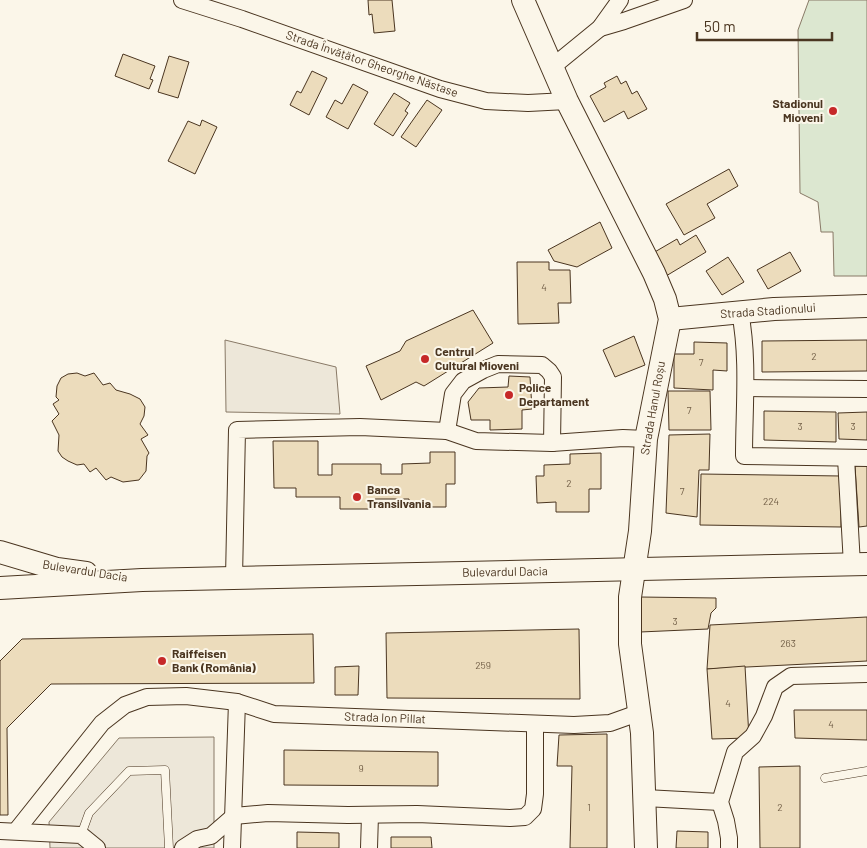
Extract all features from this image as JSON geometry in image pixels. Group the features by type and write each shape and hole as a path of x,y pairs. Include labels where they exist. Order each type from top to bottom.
{"street":[{"name":"Strada Învățător Gheorghe Năstase","path":"182,0 440,89 486,101 528,103 567,101"},
{"name":"Strada Hanul Roșu","path":"523,0 551,68 654,273 665,298 670,319 646,439 640,531 630,597 630,644 642,733 646,848"},
{"path":"551,68 600,28 620,0"},
{"path":"600,28 684,0"},
{"name":"Strada Stadionului","path":"670,319 774,309 867,306"},
{"path":"740,312 744,328 746,388 744,456 867,458"},
{"path":"447,431 453,394 463,381 498,364 542,364 550,371 553,377 552,443"},
{"path":"746,388 867,389"},
{"path":"234,578 237,430 360,427 447,431 476,441 552,443 622,438 646,439"},
{"path":"846,458 859,564"},
{"name":"Bulevardul Dacia","path":"0,552 57,569 142,580"},
{"name":"Bulevardul Dacia","path":"0,588 142,580 859,564"},
{"path":"729,848 726,820 720,802 735,752 753,736 764,716 775,687 791,676 867,674"},
{"name":"Strada Ion Pillat","path":"8,831 102,723 125,705 147,697 186,696 237,702 274,714 535,724 610,723 638,713"},
{"path":"232,848 237,702"},
{"path":"183,848 197,840 211,836 234,816 268,813 525,817 533,809 535,794 535,724"},
{"path":"645,798 720,802"},
{"path":"369,848 370,815"},
{"name":"Strada Ion Pillat","path":"8,831 81,835"},
{"path":"81,835 97,848"}],"lane":[{"path":"81,835 89,813 129,771 165,770 169,848"},
{"path":"825,778 867,771"}],"green space":[{"name":"Stadionul Mioveni","path":"809,0 867,0 867,276 834,276 833,232 821,232 818,202 800,193 798,30"}],"shaded area":[{"path":"225,340 336,367 340,414 226,412"},
{"path":"214,737 214,848 50,848 49,822 119,738"}],"building":[{"path":"368,0 392,0 395,31 374,33 372,14 369,15"},
{"path":"123,54 155,66 150,79 153,80 149,89 115,76"},
{"path":"169,56 189,62 178,98 158,92"},
{"path":"312,71 327,78 309,115 290,105 297,91 301,93"},
{"path":"617,76 621,84 626,81 632,94 637,91 647,109 628,119 624,111 604,122 590,96 606,87 604,83"},
{"path":"353,84 368,92 348,129 326,117 335,100 342,104"},
{"path":"394,93 410,103 405,111 408,113 393,136 374,124"},
{"path":"427,100 442,110 416,147 401,137"},
{"path":"202,120 217,127 195,174 168,161 188,121 200,126"},
{"path":"729,169 738,186 707,204 715,218 684,235 666,204"},
{"path":"600,222 612,248 577,267 554,261 548,250"},
{"path":"696,235 706,252 666,276 653,253 677,239 680,245"},
{"path":"790,252 801,271 768,289 757,270"},
{"path":"728,257 744,282 722,295 706,271"},
{"path":"517,262 549,262 549,270 570,270 571,303 558,303 559,323 518,324"},
{"name":"Centrul Cultural Mioveni","path":"473,310 493,343 424,386 416,382 381,400 366,366 400,351 406,341"},
{"path":"634,336 645,365 615,377 603,350"},
{"path":"867,340 867,371 762,372 762,341"},
{"path":"694,342 727,343 727,371 713,370 713,390 674,388 674,354 694,354"},
{"path":"77,373 85,376 94,373 103,385 110,383 116,390 140,399 145,407 144,416 140,424 148,435 141,439 149,453 146,471 139,480 123,482 111,477 106,480 96,468 90,472 84,464 77,465 68,461 58,451 59,435 52,421 59,414 53,404 59,400 56,397 57,386 61,378 68,374"},
{"path":"509,376 530,377 532,409 522,410 522,429 490,430 490,420 471,420 468,402 479,388 508,387"},
{"path":"668,391 710,391 711,430 669,430"},
{"path":"764,411 836,412 836,442 764,440"},
{"path":"867,412 867,440 839,439 838,413"},
{"path":"710,434 709,470 699,470 697,517 666,513 669,435"},
{"path":"273,441 318,441 318,475 332,475 332,464 381,464 381,474 402,474 402,464 430,463 430,452 455,452 455,484 446,484 446,507 409,507 409,499 375,499 375,509 340,509 340,497 296,497 296,488 274,488"},
{"path":"601,453 601,489 589,489 589,512 556,512 556,502 537,503 536,476 544,476 544,465 570,464 570,454"},
{"path":"867,465 867,526 859,527 855,466"},
{"path":"701,474 841,476 841,527 700,525"},
{"path":"640,597 716,598 716,608 711,613 708,629 640,632"},
{"path":"867,617 867,661 707,669 710,625"},
{"path":"579,629 580,699 387,698 386,633"},
{"path":"313,634 314,683 51,684 7,728 8,815 0,815 0,661 22,639"},
{"path":"359,666 358,695 335,695 335,667"},
{"path":"745,666 749,738 712,739 707,669"},
{"path":"794,710 867,710 867,740 795,738"},
{"path":"607,734 607,848 570,848 572,766 557,766 559,735"},
{"path":"284,750 438,752 438,786 284,785"},
{"path":"800,766 800,848 760,848 759,767"},
{"path":"677,831 708,832 708,848 676,848"},
{"path":"297,832 339,833 339,848 297,848"},
{"path":"391,837 431,837 432,848 391,848"}],"place":[{"name":"Stadionul Mioveni","path":"833,111"},
{"name":"Centrul Cultural Mioveni","path":"425,359"},
{"name":"Police Departament","path":"509,395"},
{"name":"Banca Transilvania","path":"357,497"},
{"name":"Raiffeisen Bank (România)","path":"162,661"}]}
